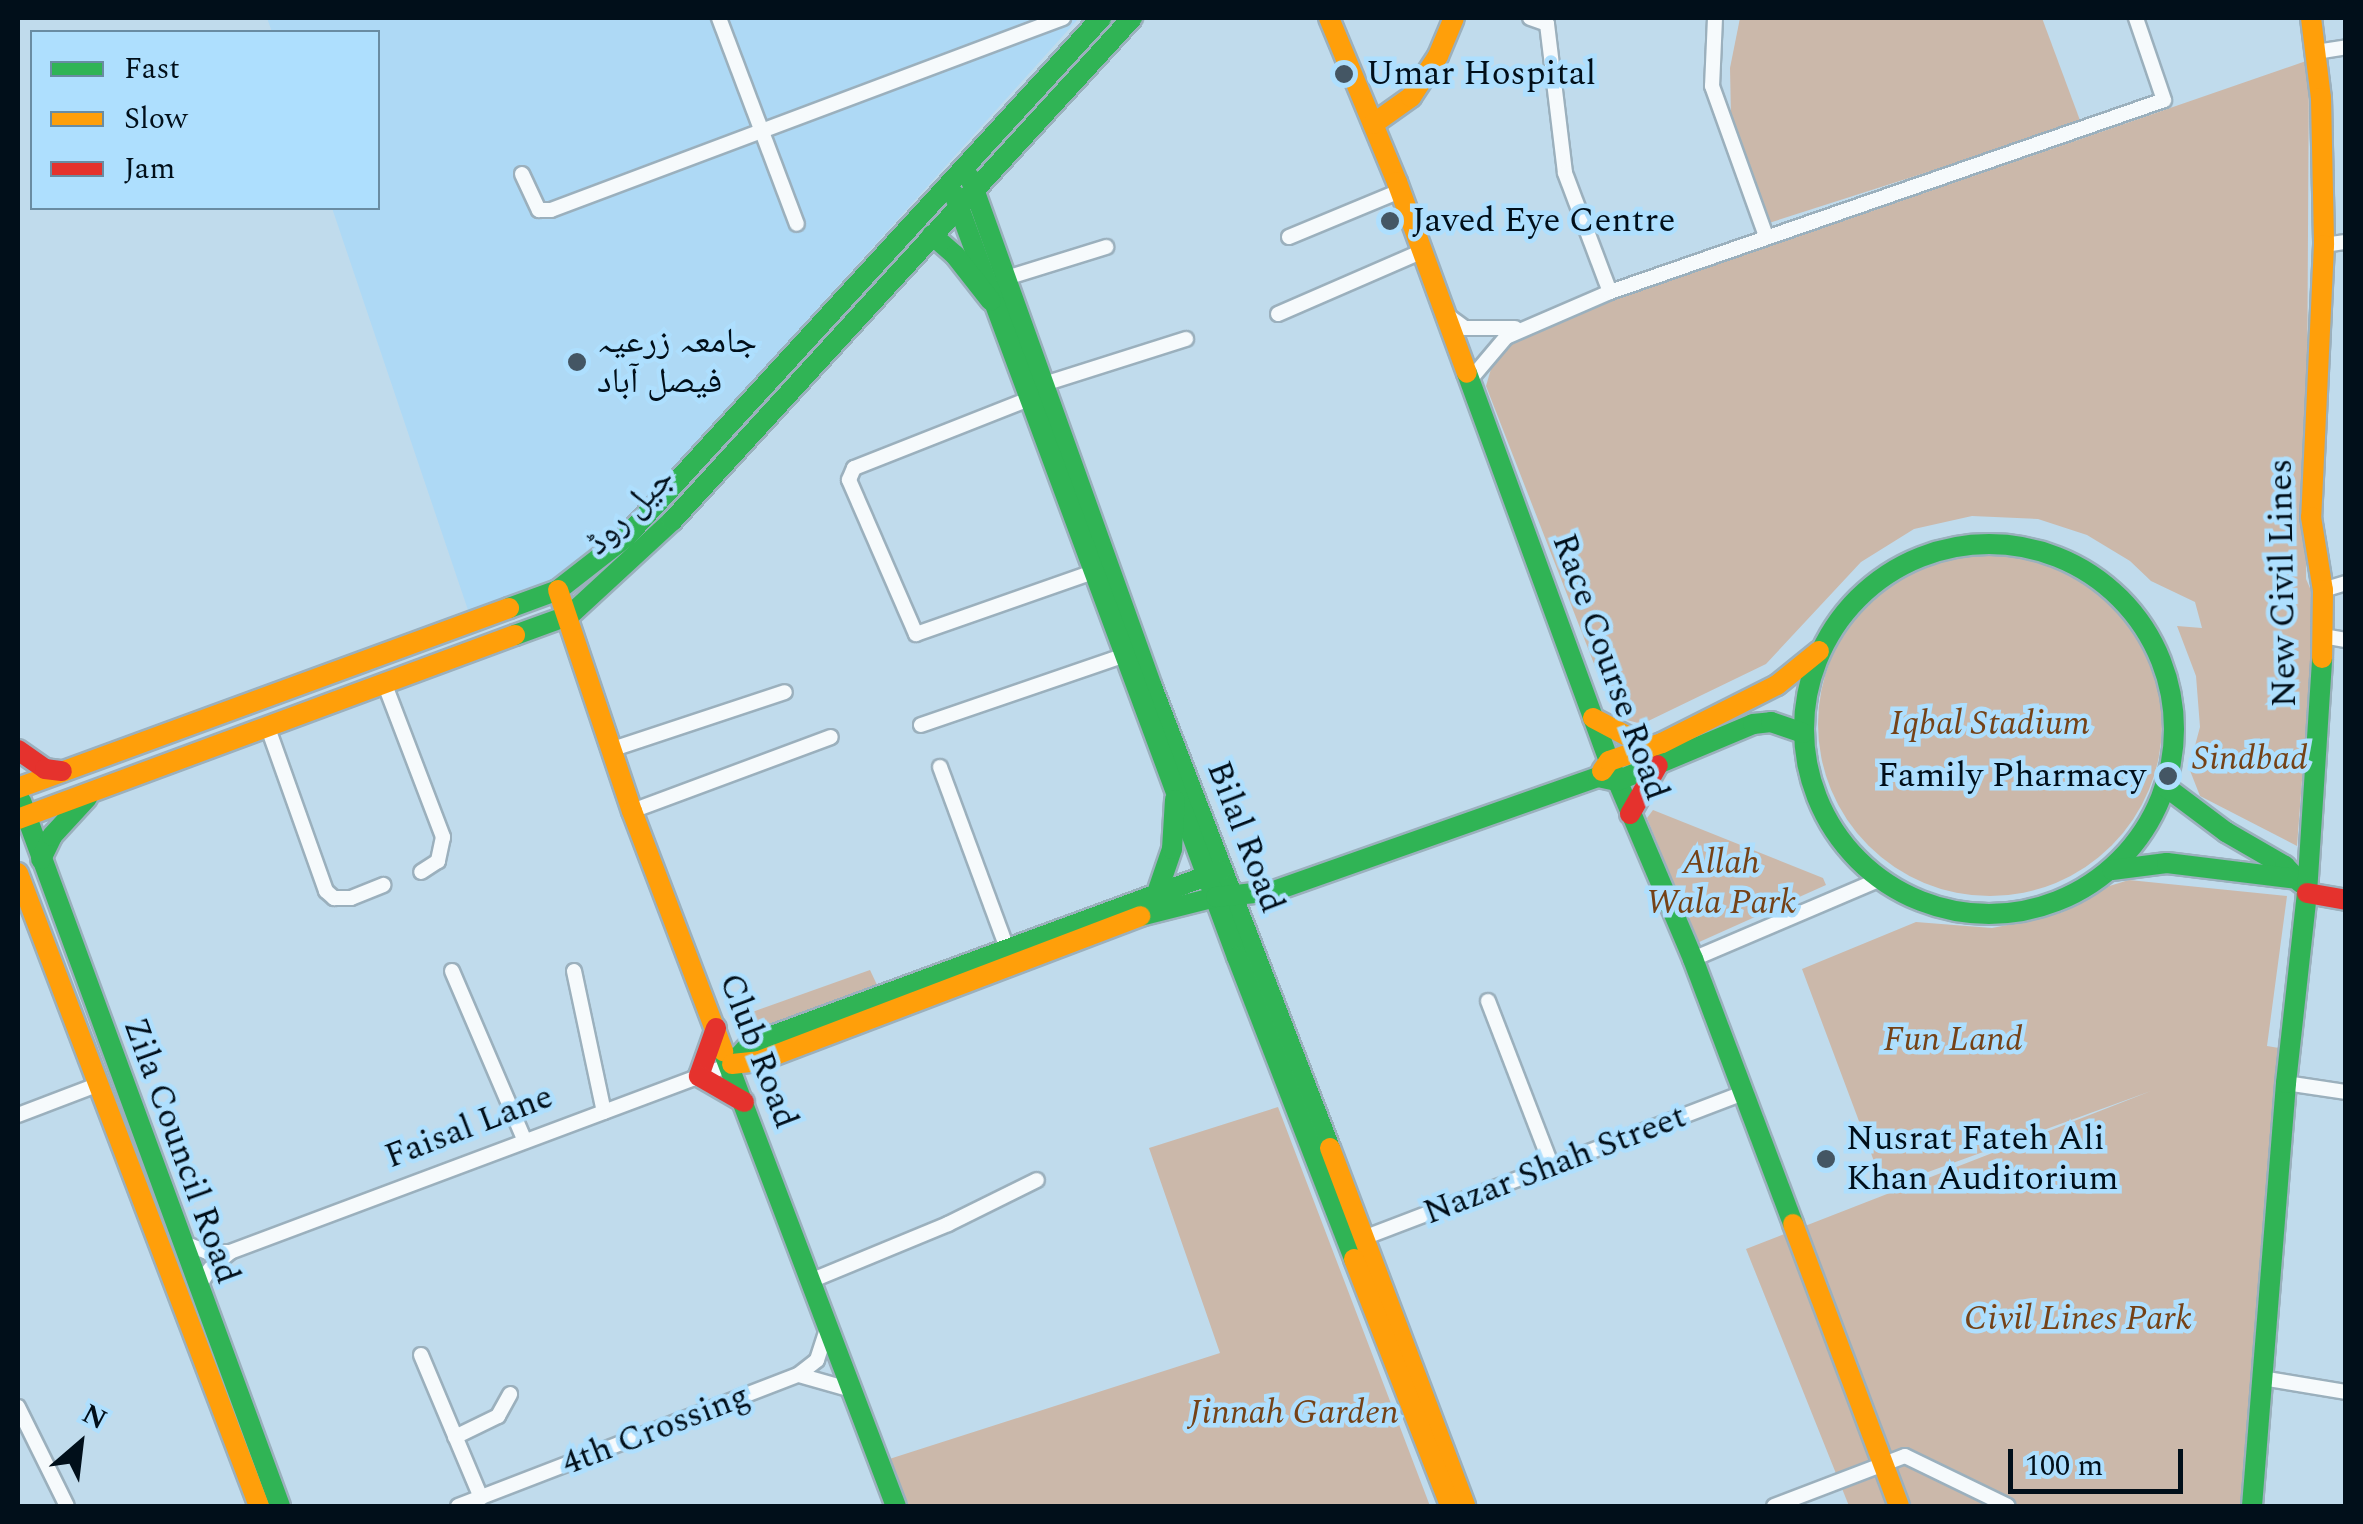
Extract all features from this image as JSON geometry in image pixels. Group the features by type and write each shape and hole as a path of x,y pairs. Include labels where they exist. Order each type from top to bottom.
{"main road":[{"name":"جیل روڈ","path":"18,789 558,590 626,537 952,184 970,178 1132,18"},
{"name":"Race Course Road","path":"1329,18 1447,315 1594,718 1608,773 1693,959 1899,1506"},
{"path":"1373,124 1411,96 1438,56 1454,18"},
{"name":"New Civil Lines","path":"2252,1506 2323,636 2323,590 2312,518 2335,244 2311,18"},
{"name":"جیل روڈ","path":"21,818 570,614 672,521 958,206 970,178 1098,19"},
{"name":"Bilal Road","path":"970,178 1246,956 1450,1506"},
{"name":"Bilal Road","path":"952,184 991,301 1175,790 1217,872"},
{"path":"932,234 955,255 991,301"},
{"path":"1976,544 2017,546 2058,556 2106,585 2135,615 2158,650 2174,704 2175,732 2166,786 2133,847 2108,871 2051,904 1996,914 1942,907 1882,879 1848,849 1826,816 1811,780 1803,733 1810,678 1821,648 1852,602 1884,576 1921,556 1976,544"},
{"name":"Club Road","path":"558,590 570,614 632,811 732,1064 896,1506"},
{"path":"1630,814 1654,756 1777,685 1821,648"},
{"path":"1594,718 1654,756"},
{"path":"1654,756 1754,724 1772,722 1803,733"},
{"path":"18,750 45,769 62,772"},
{"name":"Faisal Lane","path":"732,1064 759,1061 1152,912 1192,902 1274,891 1654,756"},
{"path":"2166,786 2303,886"},
{"name":"Zila Council Road","path":"18,789 21,818 40,859 280,1506"},
{"path":"40,859 74,809 98,790"},
{"path":"1158,890 1172,849 1175,790"},
{"path":"2108,871 2135,864 2167,863 2303,886 2346,900"},
{"name":"Faisal Lane","path":"732,1064 750,1044 1008,951 1158,890 1217,872"},
{"name":"Zila Council Road","path":"18,873 259,1506"},
{"path":"1192,902 1246,956 1258,912 1274,891"},
{"name":"Bilal Road","path":"1246,956 1366,1237 1465,1506"},
{"path":"716,1028 699,1076 724,1087 746,1104"}],"street":[{"path":"719,18 797,224"},
{"path":"522,174 539,210 551,210 1063,18"},
{"path":"1530,18 1548,21 1565,173 1610,292"},
{"path":"1715,18 1712,86 1766,236"},
{"path":"1470,381 1493,349 1526,327 1610,292 2164,100 2136,18"},
{"path":"2316,52 2346,47"},
{"path":"1289,237 1400,191"},
{"path":"1006,278 1106,248"},
{"path":"1278,314 1422,251"},
{"path":"1447,315 1465,328 1483,331 1526,327"},
{"path":"1044,384 1186,338"},
{"path":"1028,399 854,468 848,480 910,630 916,634 1093,572"},
{"path":"2323,590 2346,583"},
{"path":"2323,636 2346,640"},
{"path":"922,724 1126,655"},
{"path":"385,685 443,838 438,861 421,872"},
{"path":"610,750 785,692"},
{"path":"268,728 326,891 334,898 350,898 384,884"},
{"path":"632,811 831,736"},
{"path":"940,768 1008,951"},
{"path":"1693,959 1882,879"},
{"path":"452,970 525,1141"},
{"path":"574,970 604,1112"},
{"path":"1488,1001 1552,1166"},
{"name":"Faisal Lane","path":"197,1290 210,1269 230,1252 732,1064"},
{"path":"2286,1083 2346,1092"},
{"path":"18,1115 98,1084"},
{"name":"Nazar Shah Street","path":"1366,1237 1744,1093"},
{"path":"810,1281 948,1224 1037,1180"},
{"path":"178,1239 207,1252 230,1252"},
{"path":"798,1375 817,1360 828,1327"},
{"path":"421,1355 481,1498"},
{"path":"798,1375 852,1390"},
{"name":"4th Crossing","path":"461,1506 798,1375"},
{"path":"2262,1378 2346,1392"},
{"path":"455,1437 498,1416 510,1394"},
{"path":"18,1407 67,1506"},
{"path":"1774,1506 1905,1456 2008,1506"}],"shaded area":[{"name":"جامعہ زرعیہ فیصل آباد","path":"267,18 1079,18 620,528 561,577 470,616 333,210 380,210 380,30 271,30"}],"green space":[{"path":"1740,18 2042,18 2081,123 1769,223 1731,117 1730,68"},
{"name":"Sindbad","path":"2309,60 2306,579 2313,595 2313,635 2297,846 2200,796 2189,768 2200,727 2196,676 2177,626 2202,628 2195,602 2151,581 2130,561 2087,535 2038,519 1972,516 1914,529 1861,562 1766,664 1642,724 1623,719 1603,687 1486,386 1495,355 1516,334"},
{"name":"Iqbal Stadium","path":"1990,552 2024,555 2056,565 2112,602 2149,658 2159,690 2159,758 2149,790 2112,846 2056,883 2024,893 1990,896 1956,893 1924,883 1868,846 1831,790 1821,758 1818,724 1821,690 1831,658 1868,602 1924,565 1956,555"},
{"name":"Allah Wala Park","path":"1653,810 1823,878 1826,885 1697,943 1647,818"},
{"name":"Civil Lines Park","path":"2129,880 2287,896 2267,1046 2291,1050 2253,1506 1849,1506 1746,1249 2151,1091 1884,1188 1802,969 1916,922 1992,928 2028,921 2063,912 2106,887"},
{"path":"870,970 878,987 749,1034 744,1015"},
{"name":"Jinnah Garden","path":"1278,1107 1430,1506 897,1506 880,1462 1220,1353 1149,1148"}],"traffic: fast":[{"path":"509,608 558,590 626,537 1101,18"},
{"path":"515,635 570,615 672,521 1132,18"},
{"path":"970,178 1152,687 1330,1148"},
{"path":"954,194 1237,957 1354,1259"},
{"path":"932,235 955,255 991,301"},
{"path":"1467,373 1609,761 1693,959 1793,1224"},
{"path":"1989,544 2025,547 2060,558 2092,575 2120,598 2143,626 2160,658 2171,693 2174,729 2171,765 2160,800 2143,832 2120,860 2092,883 2060,900 2025,911 1989,914 1953,911 1918,900 1886,883 1858,860 1835,832 1818,800 1807,765 1804,729 1807,693 1818,658 1835,626 1858,598 1886,575 1918,558 1953,547 1989,544"},
{"path":"2252,1506 2286,1083 2307,893 2322,658"},
{"path":"1140,916 1216,897 1274,891 1598,777 1617,781 1753,724 1771,722 1803,733"},
{"path":"2166,787 2226,832 2285,866 2301,883"},
{"path":"41,859 52,836 87,798"},
{"path":"1158,890 1172,849 1175,800"},
{"path":"21,801 280,1506"},
{"path":"2112,870 2167,863 2298,879"},
{"path":"732,1064 750,1044 1220,871"},
{"path":"723,1051 896,1506"}],"traffic: slow":[{"path":"1329,18 1397,182 1467,373"},
{"path":"1373,124 1411,97 1438,56 1454,18"},
{"path":"2311,18 2321,98 2324,245 2311,517 2323,590 2322,658"},
{"path":"558,590 632,811 723,1051"},
{"path":"18,788 509,608"},
{"path":"18,819 515,635"},
{"path":"1602,771 1609,761 1662,743 1777,685 1819,651"},
{"path":"1593,718 1650,748"},
{"path":"18,873 259,1506"},
{"path":"732,1064 759,1061 1140,916"},
{"path":"1330,1148 1465,1506"},
{"path":"1793,1224 1899,1506"},
{"path":"1354,1259 1450,1505"}],"traffic: jam":[{"path":"18,750 45,769 62,771"},
{"path":"1630,814 1658,765"},
{"path":"2307,893 2346,900"},
{"path":"716,1028 699,1076 744,1102"}],"place":[{"name":"Umar Hospital","path":"1344,74"},
{"name":"Javed Eye Centre","path":"1390,221"},
{"name":"جامعہ زرعیہ فیصل آباد","path":"577,362"},
{"name":"Family Pharmacy","path":"2168,776"},
{"name":"Nusrat Fateh Ali Khan Auditorium","path":"1826,1159"}],"park label":[{"name":"Fun Land","path":"1953,1040"}]}
